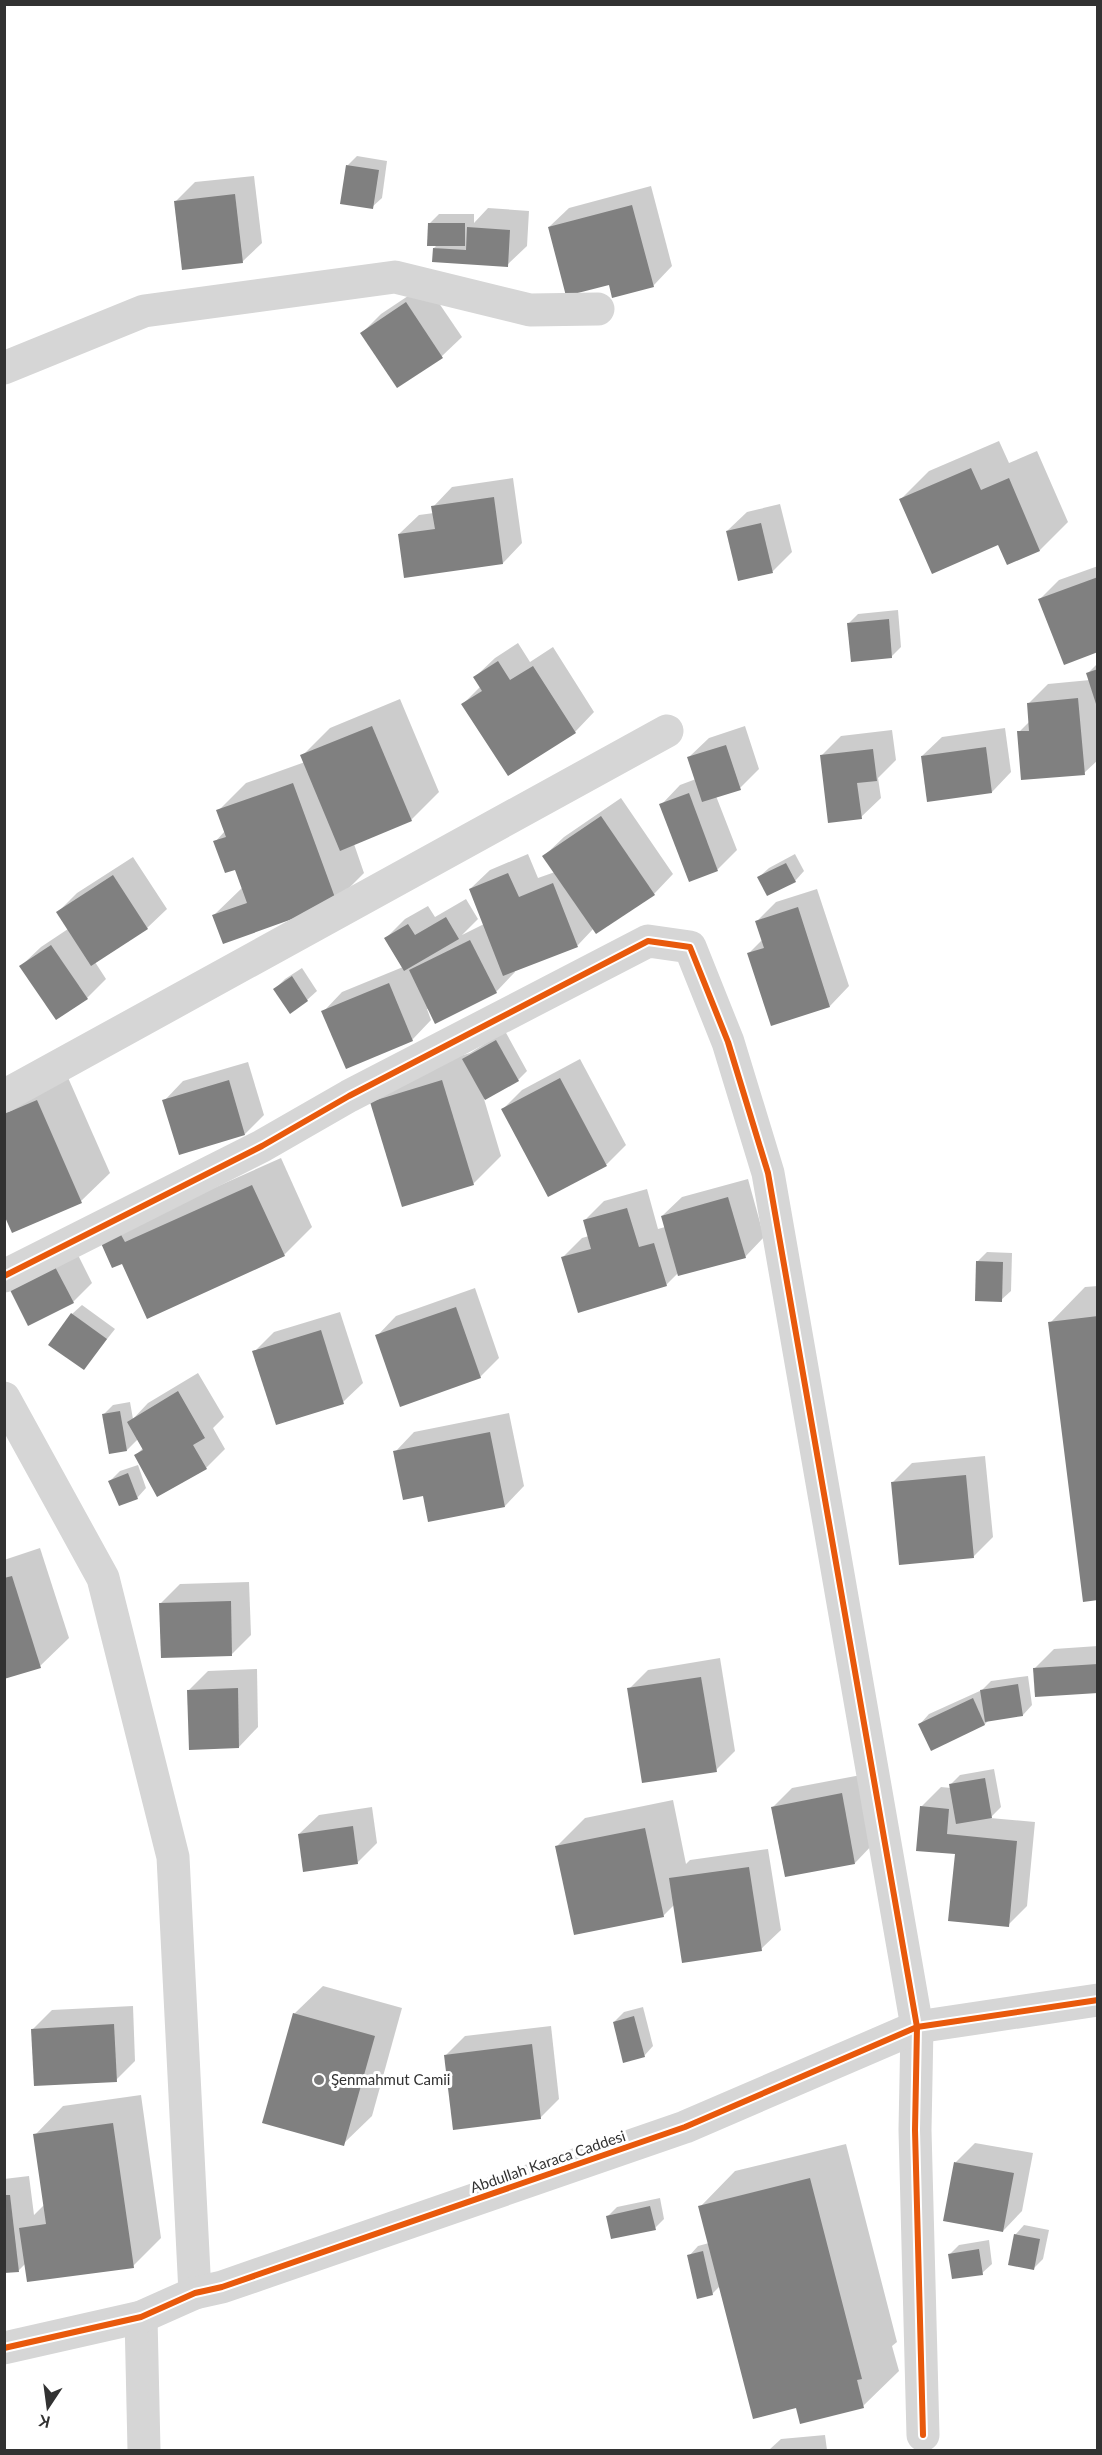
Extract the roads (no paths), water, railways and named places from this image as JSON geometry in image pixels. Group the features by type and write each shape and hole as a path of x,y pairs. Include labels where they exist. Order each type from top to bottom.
{"street":[{"path":"4,368 144,311 395,277 530,310 598,309"},
{"path":"4,1096 667,731"},
{"path":"4,1276 262,1146 349,1096 648,941 690,947 728,1041 768,1173 917,2027 915,2130 923,2434"},
{"path":"4,1398 102,1578 172,1857 195,2293"},
{"name":"Abdullah Karaca Caddesi","path":"4,2348 141,2317 195,2293 222,2287 685,2127 917,2027 1098,2000"},
{"path":"141,2317 144,2451"}],"place":[{"name":"Şenmahmut Camii","path":"319,2080"}]}
